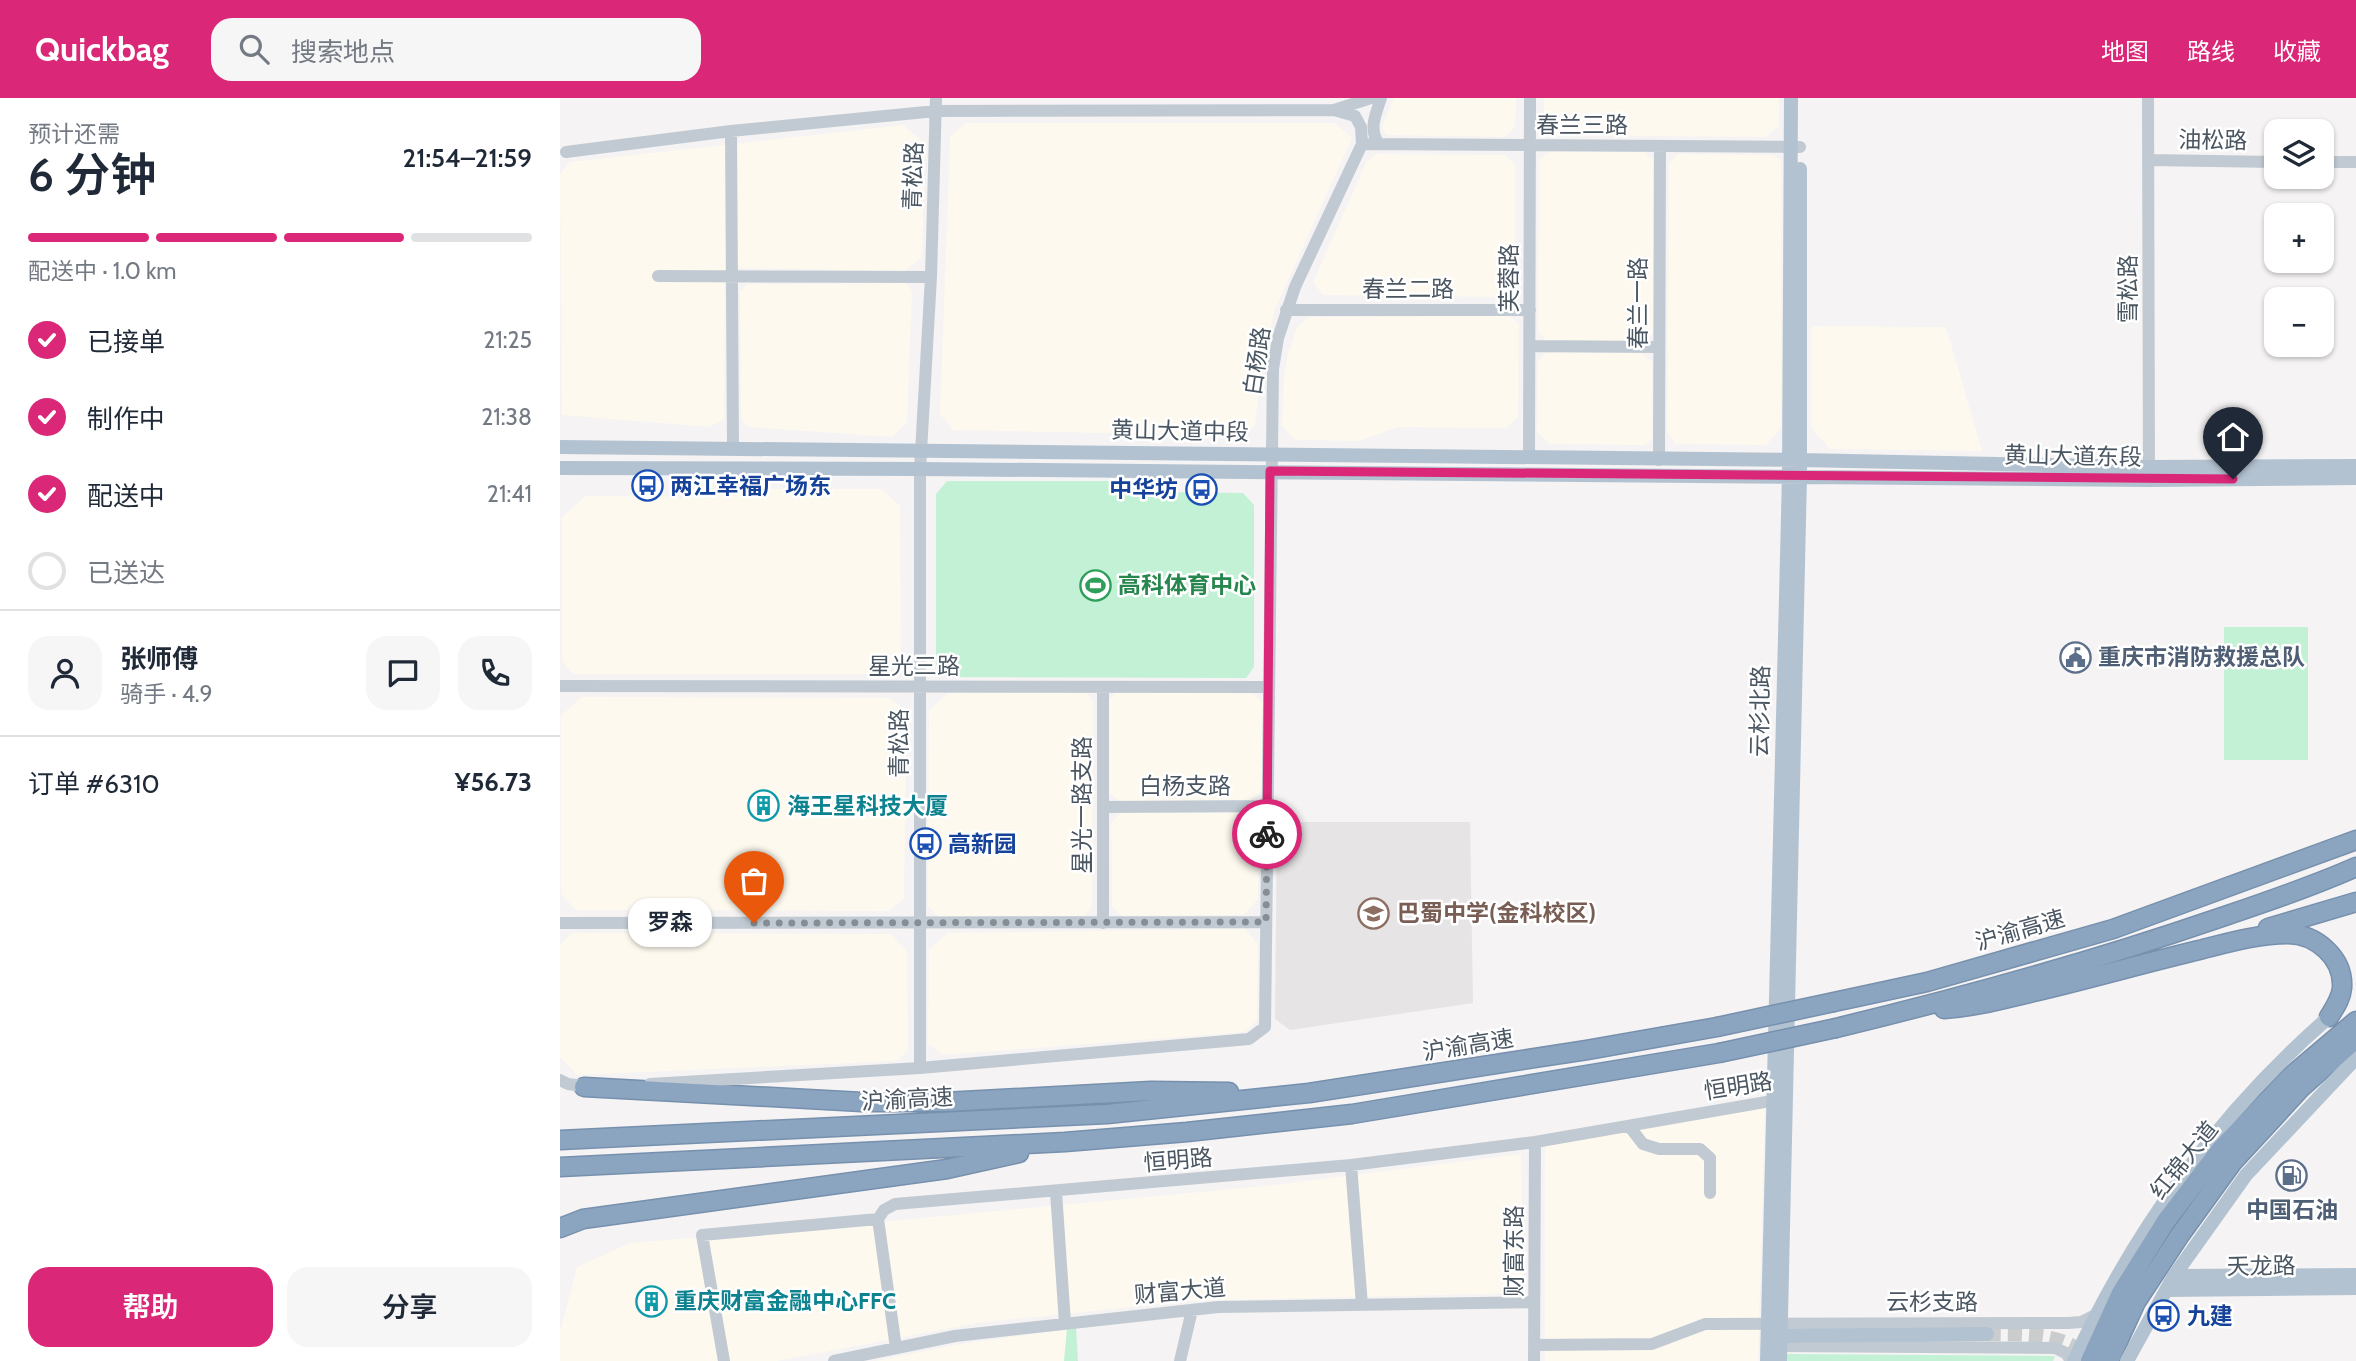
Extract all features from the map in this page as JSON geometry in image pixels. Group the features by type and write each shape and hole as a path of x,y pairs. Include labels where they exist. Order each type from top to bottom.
{"highway":[{"name":"沪渝高速","path":"568,1140 1107,1114 1309,1093 1587,1051 1717,1027 1927,982 2113,929 2356,840"},
{"name":"沪渝高速","path":"560,1167 1065,1142 1187,1132 1352,1114 1719,1053 1902,1012 2126,950 2324,881 2356,867"},
{"path":"2177,955 2356,902"},
{"path":"1902,1012 1962,1008 2229,942 2270,935 2300,935 2313,940 2332,955 2341,977 2339,1001 2329,1017"},
{"name":"红锦大道","path":"2091,1361 2121,1293 2166,1221 2221,1149 2290,1077 2356,1021"},
{"name":"红锦大道","path":"2109,1361 2136,1302 2232,1163 2301,1088 2356,1039"},
{"path":"584,1087 862,1102 945,1102 1152,1091 1309,1093"},
{"path":"560,1228 583,1219 947,1169 1065,1142"}],"main road":[{"name":"云杉北路","path":"1791,98 1796,147"},
{"name":"云杉北路","path":"1774,1342 1795,460 1796,147 1801,98"},
{"name":"黄山大道中段","path":"560,446 1795,460"},
{"name":"黄山大道东段","path":"1795,460 2356,478"},
{"name":"黄山大道东段","path":"1794,476 2149,473 2356,466"},
{"name":"黄山大道中段","path":"560,468 1794,476"},
{"name":"红锦大道","path":"2072,1361 2095,1315 2153,1217 2211,1138 2246,1098 2329,1017"},
{"path":"2127,1361 2174,1276 2246,1175 2356,1058"},
{"name":"天龙路","path":"2174,1276 2356,1275"},
{"name":"天龙路","path":"2166,1290 2356,1288"},
{"path":"1774,1342 1987,1334"}],"street":[{"path":"1334,110 1371,98"},
{"path":"1379,144 1374,138 1373,128 1381,98"},
{"name":"芙蓉路","path":"1529,458 1530,98"},
{"name":"雪松路","path":"2148,98 2149,473"},
{"path":"562,152 936,104 1334,110 1355,116 1361,127 1362,144"},
{"name":"青松路","path":"920,1068 920,450 931,277 936,104"},
{"path":"732,131 733,448"},
{"name":"春兰三路","path":"1362,144 1796,147"},
{"name":"白杨路","path":"920,1068 1249,1040 1265,1027 1273,369 1286,310 1362,144"},
{"name":"春兰一路","path":"1659,460 1660,146"},
{"name":"油松路","path":"2148,160 2264,162"},
{"path":"2334,162 2356,162"},
{"path":"658,276 931,277"},
{"name":"春兰二路","path":"1286,310 1530,310"},
{"path":"1530,346 1658,347"},
{"name":"星光三路","path":"560,686 1269,687"},
{"name":"星光一路支路","path":"1103,687 1103,923"},
{"name":"白杨支路","path":"1103,807 1268,806"},
{"path":"560,923 1266,922"},
{"path":"560,1080 584,1087 920,1068"},
{"name":"恒明路","path":"724,1361 702,1235 878,1219 884,1210 895,1204 1351,1165 1535,1142 1781,1099"},
{"path":"1629,1126 1643,1144 1659,1149 1700,1149 1710,1158 1710,1193"},
{"name":"财富东路","path":"1535,1142 1535,1361"},
{"path":"1351,1165 1362,1305"},
{"path":"1056,1192 1065,1322"},
{"path":"878,1219 896,1348"},
{"name":"财富大道","path":"834,1361 955,1336 1218,1307 1534,1302"},
{"path":"1180,1361 1192,1310"},
{"name":"云杉支路","path":"1774,1342 2003,1323 2081,1322 2095,1315"},
{"path":"2000,1348 2011,1336 2010,1328 2003,1323"},
{"path":"2019,1323 2020,1341 2025,1348"},
{"path":"1535,1345 1652,1345 1705,1324 1774,1342"},
{"name":"云杉支路","path":"1774,1342 2055,1348 2066,1353 2072,1361"}],"shaded area":[{"path":"1394,98 1516,98 1515,127 1505,137 1387,135 1382,127"},
{"path":"1544,98 1779,98 1779,126 1765,137 1555,135 1544,122"},
{"path":"965,123 1335,123 1352,138 1275,309 1262,365 1255,425 1243,436 953,430 940,414 950,137"},
{"path":"903,125 925,144 922,257 905,271 725,268 724,419 710,427 562,415 560,174 570,162"},
{"path":"1549,152 1644,152 1653,160 1653,334 1644,342 1547,342 1538,332 1539,160"},
{"path":"1377,154 1505,155 1515,164 1515,285 1503,297 1323,295 1313,282 1367,161"},
{"path":"1678,154 1773,155 1781,160 1781,428 1766,445 1676,444 1667,433 1669,163"},
{"path":"906,283 912,291 907,422 892,437 749,427 741,419 740,291 747,284"},
{"path":"1511,316 1519,325 1518,417 1506,428 1398,427 1359,441 1295,440 1282,426 1284,375 1288,355 1297,327 1309,317"},
{"path":"1811,326 1946,327 1982,451 1830,449 1811,428"},
{"path":"1546,353 1641,353 1652,362 1652,439 1645,445 1550,444 1537,432 1538,361"},
{"path":"747,489 882,489 900,506 901,655 879,674 573,674 562,661 562,517 586,496 701,497"},
{"path":"1116,692 1250,692 1263,702 1262,791 1250,800 1120,802 1106,790 1107,702"},
{"path":"948,693 1086,693 1093,701 1092,907 1084,916 938,917 928,906 929,710"},
{"path":"581,697 890,698 907,713 904,899 889,911 576,910 561,894 561,716"},
{"path":"1120,813 1250,813 1259,820 1258,899 1244,915 1122,916 1112,907 1111,822"},
{"name":"巴蜀中学(金科校区)","path":"1277,822 1470,822 1473,1003 1290,1030 1275,1019"},
{"path":"1245,929 1258,944 1257,1020 1245,1032 943,1055 928,1044 929,949 948,933"},
{"path":"572,933 890,934 907,951 908,1051 896,1061 577,1075 560,1057 560,945"},
{"path":"1765,1107 1758,1361 1545,1361 1545,1146"},
{"path":"1521,1154 1524,1293 1190,1301 977,1323 777,1361 560,1361 560,1332 577,1267 630,1243 1274,1185"},
{"path":"1067,1329 1064,1361 876,1361 955,1345"}],"green space":[{"name":"高科体育中心","path":"947,481 1115,481 1153,492 1243,493 1254,505 1254,667 1246,678 950,677 936,665 936,494"},
{"path":"2224,627 2308,627 2308,760 2224,760"},
{"path":"1076,1328 1078,1361 1064,1361 1067,1329"},
{"path":"1787,1354 2055,1356 2053,1361 1787,1361"}],"tunnel":[{"path":"1987,1334 2040,1336 2066,1343 2088,1357"}],"way so far":[{"path":"754,923 1266,922 1267,834"}],"place":[{"name":"两江幸福广场东","path":"647,486"},
{"name":"中华坊","path":"1201,489"},
{"name":"高科体育中心","path":"1095,585"},
{"name":"重庆市消防救援总队","path":"2075,657"},
{"name":"海王星科技大厦","path":"764,806"},
{"name":"高新园","path":"925,844"},
{"name":"巴蜀中学(金科校区)","path":"1374,913"},
{"name":"罗森","path":"754,923"},
{"name":"中国石油","path":"2292,1176"},
{"name":"重庆财富金融中心FFC","path":"651,1301"},
{"name":"九建","path":"2164,1316"}],"route":[{"path":"1267,834 1270,471 2233,479"}]}
